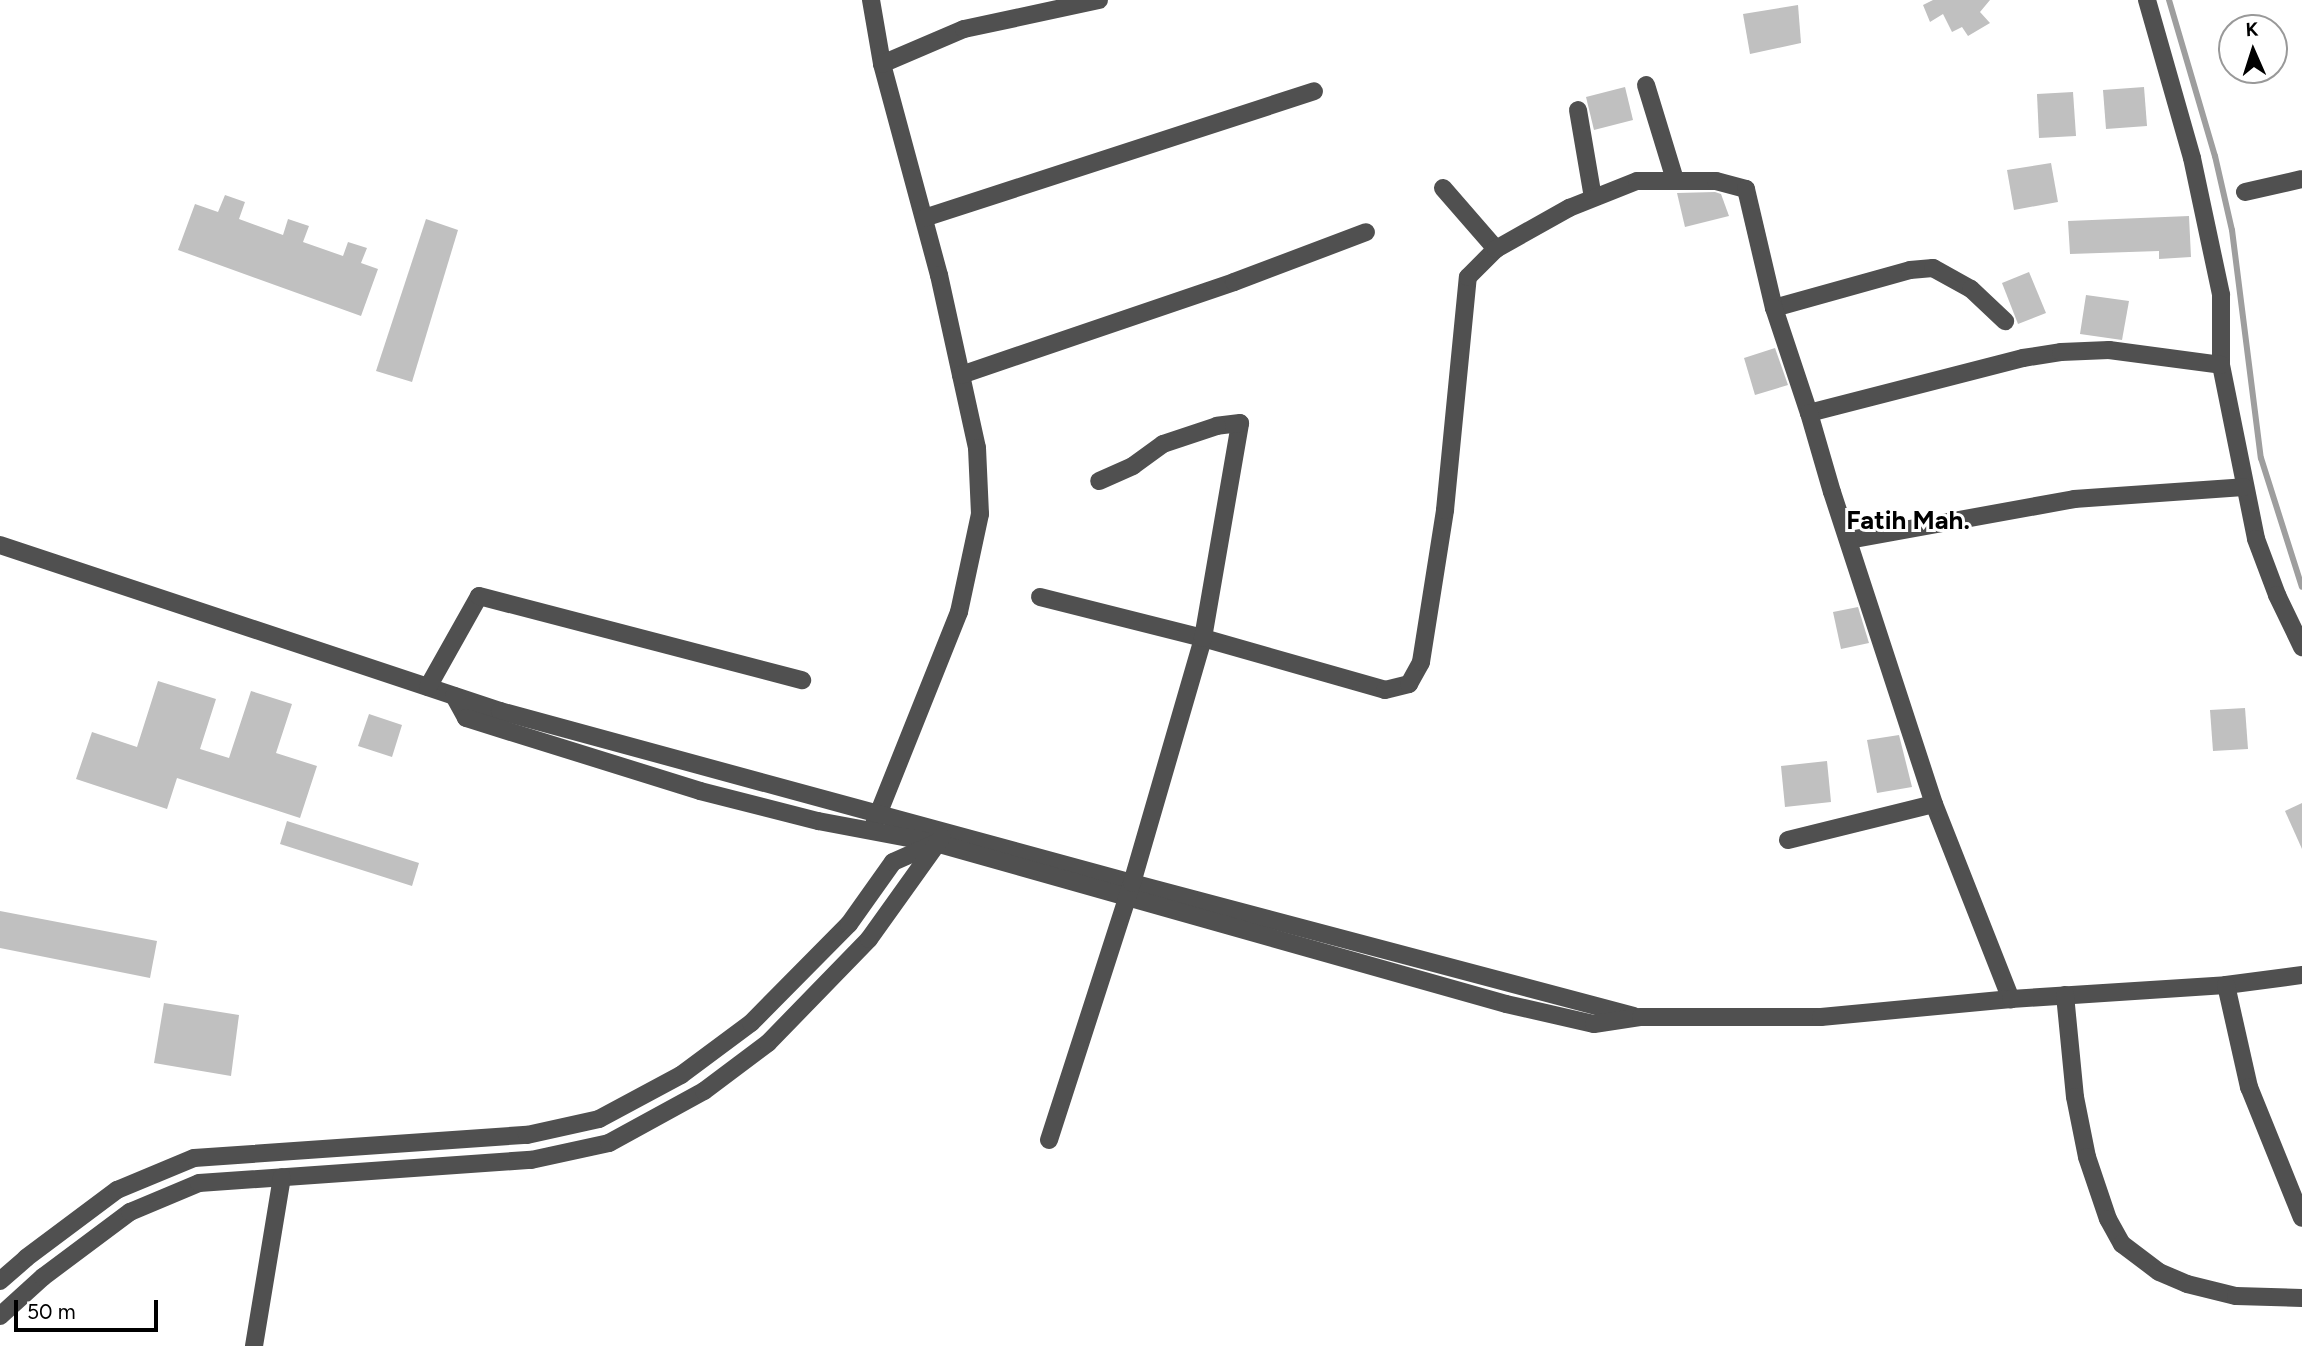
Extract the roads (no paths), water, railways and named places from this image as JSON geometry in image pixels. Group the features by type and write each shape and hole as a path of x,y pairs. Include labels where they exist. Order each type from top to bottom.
{"street":[{"path":"871,0 882,64 924,218 977,448 980,514 959,612 871,830"},
{"path":"882,64 964,29 1099,0"},
{"path":"2147,0 2204,203 2221,295 2221,365 2256,539 2277,595 2302,647"},
{"path":"1646,85 1675,180"},
{"path":"924,218 1314,91"},
{"path":"1578,110 1593,198"},
{"path":"2245,192 2302,179"},
{"path":"1040,597 1203,638 1385,690 1409,684 1416,676 1445,510 1468,277 1496,249 1569,208 1637,181 1716,181 1746,189 1774,307 1934,804 2011,999"},
{"path":"1443,188 1496,249"},
{"path":"961,375 1234,282 1366,232"},
{"path":"1774,307 1910,270 1933,268 1971,289 2004,321"},
{"path":"1809,413 2023,358 2061,352 2109,350 2221,365"},
{"path":"1049,1140 1130,890 1203,638 1240,424 1217,426 1163,444 1133,466 1099,481"},
{"path":"1849,540 2074,499 2244,487"},
{"path":"0,545 454,696 879,813 943,837 1130,890 1641,1017 1821,1017 2011,999 2226,985 2302,975"},
{"path":"428,687 479,596 802,680"},
{"path":"454,696 466,718 699,791 871,830 943,837"},
{"path":"1788,840 1934,804"},
{"path":"0,1316 43,1277 130,1212 199,1183 531,1160 609,1143 704,1091 768,1043 869,939 943,837"},
{"path":"0,1281 26,1258 117,1190 194,1158 527,1135 599,1119 681,1075 751,1023 849,924 893,862 943,837"},
{"path":"2226,985 2249,1087 2302,1218"},
{"path":"2065,995 2075,1097 2087,1157 2108,1219 2122,1244 2159,1272 2187,1283 2236,1296 2302,1298"},
{"path":"254,1346 282,1177"}],"waterway":[{"path":"2169,0 2215,156 2232,230 2261,458 2302,587"}],"district":[{"name":"Fatih Mah.","path":"1908,521"}]}
